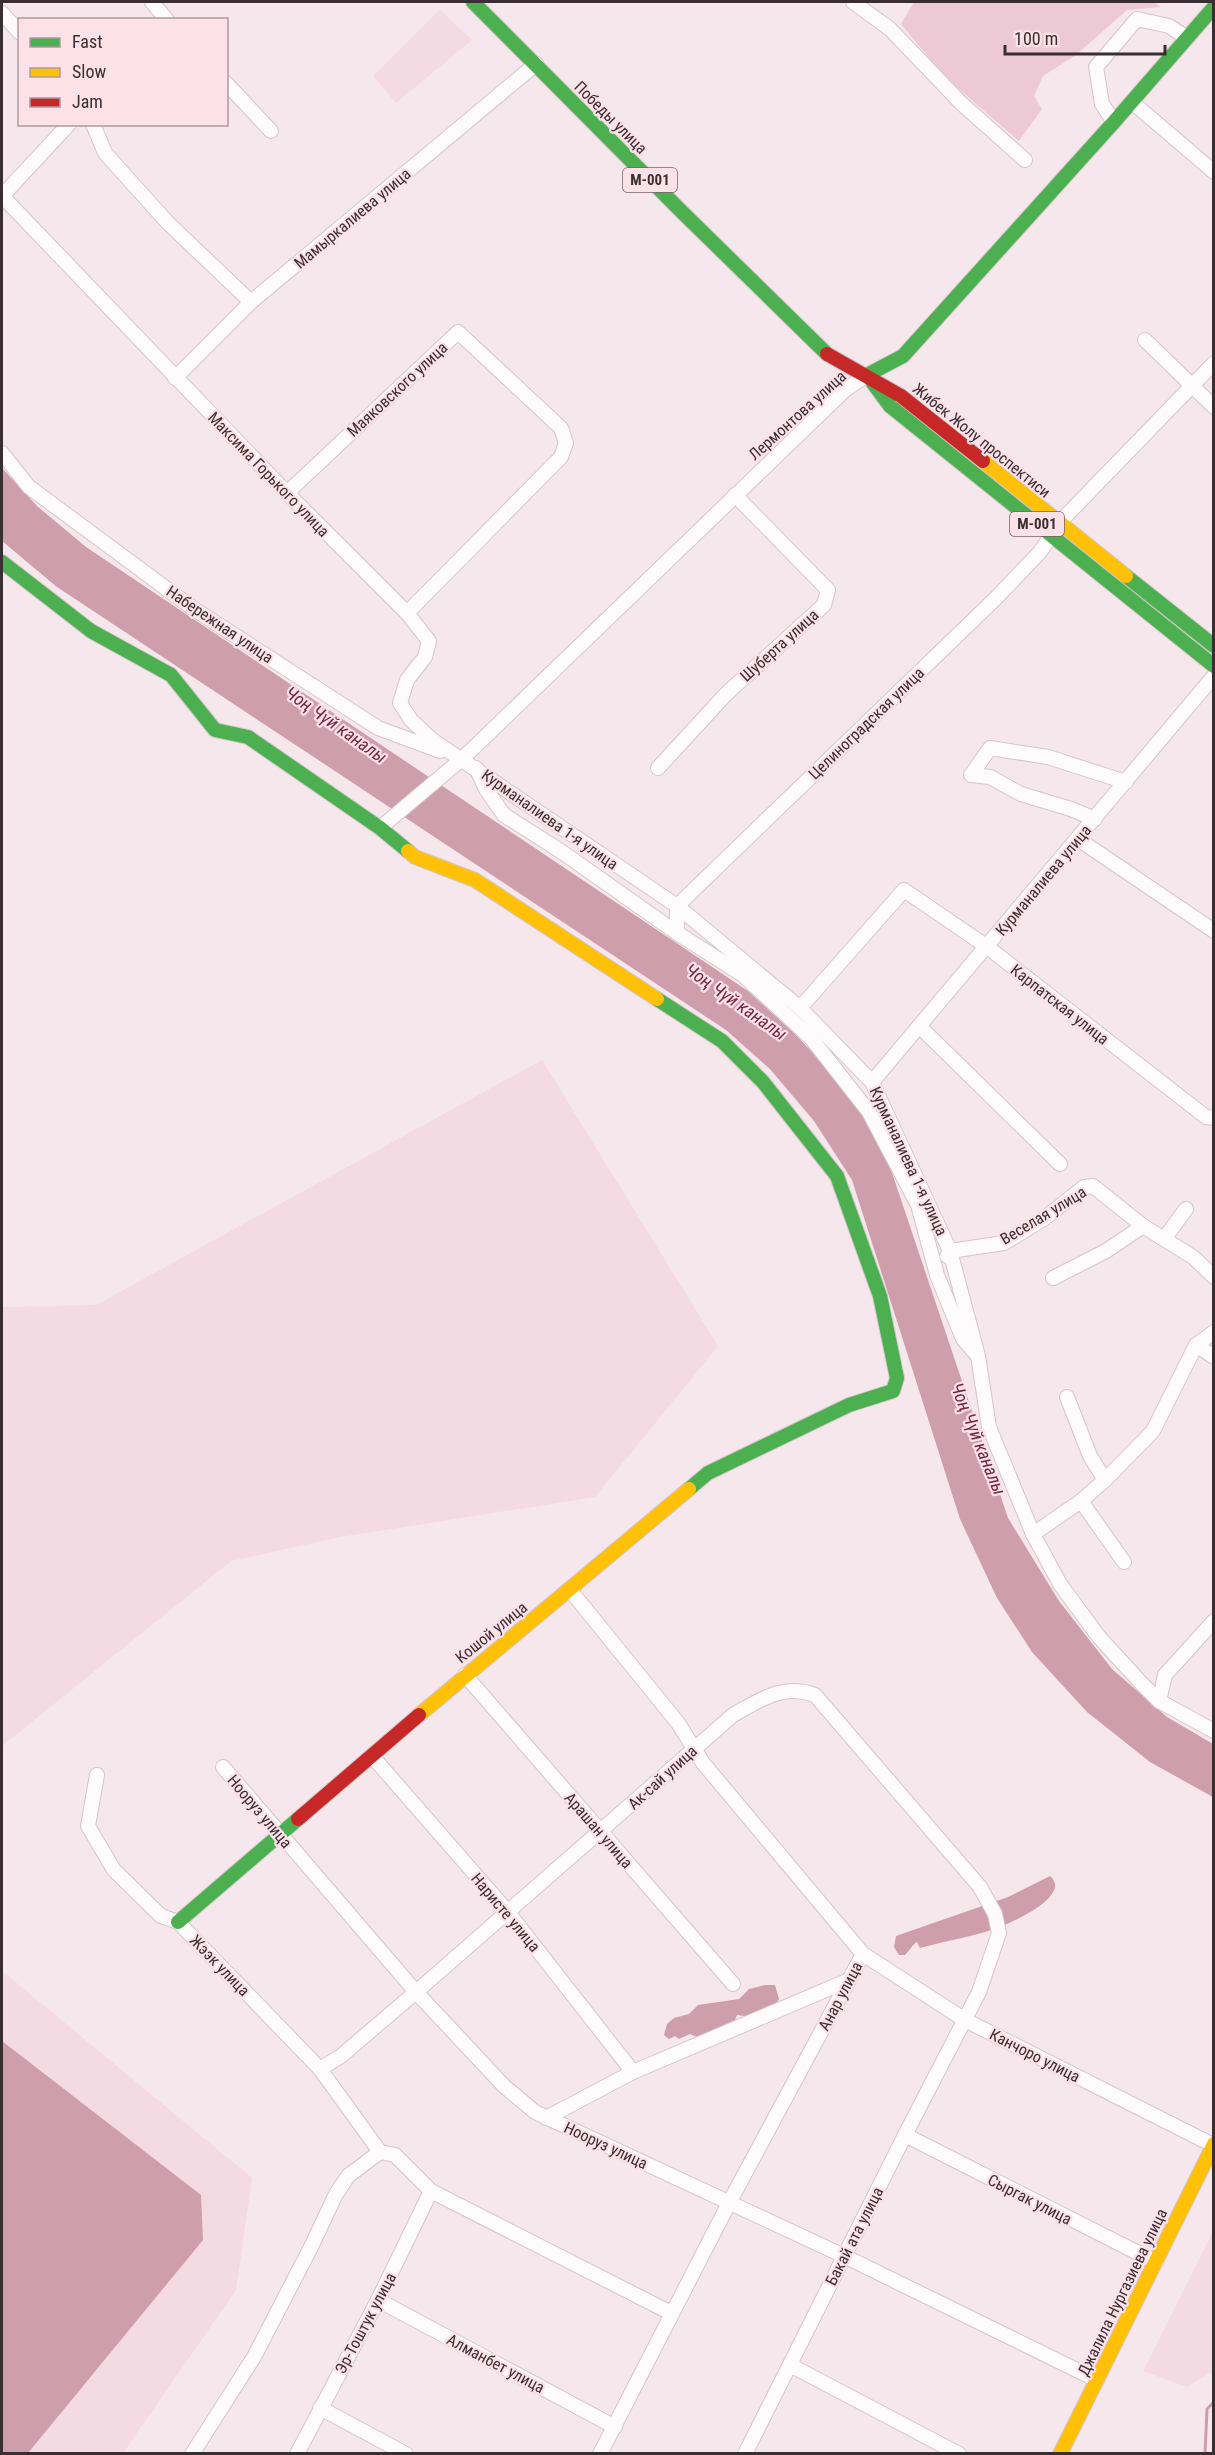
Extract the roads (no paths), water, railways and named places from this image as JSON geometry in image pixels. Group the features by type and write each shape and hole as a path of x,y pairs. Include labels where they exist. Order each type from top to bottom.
{"street":[{"path":"152,2 165,18"},
{"name":"Победы улица","path":"473,2 682,212 830,356"},
{"path":"853,2 890,29 961,103 1025,160"},
{"name":"Лермонтова улица","path":"385,825 462,759 845,390 867,375 903,356 1132,102 1214,7"},
{"path":"2,13 18,31"},
{"path":"1114,122 1102,104 1096,67 1130,27 1137,19 1169,26 1186,38"},
{"name":"Мамыркалиева улица","path":"176,378 251,302 536,64"},
{"path":"228,85 271,131"},
{"path":"1132,102 1214,172"},
{"path":"2,196 67,126"},
{"path":"94,126 105,153 113,162 168,223 251,302"},
{"name":"Максима Горького улица","path":"2,196 287,493 407,612 429,641 425,657 407,680 400,703 411,720 431,739 462,759"},
{"name":"Маяковского улица","path":"287,493 458,332 561,428 566,443 561,458 407,612"},
{"path":"1144,340 1214,407"},
{"name":"Жибек Жолу проспектиси","path":"830,356 901,396 1214,646"},
{"path":"1059,523 1214,363"},
{"name":"Жибек Жолу проспектиси","path":"867,375 890,406 1214,666"},
{"name":"Набережная улица","path":"2,453 29,487 194,609 378,728 462,759"},
{"name":"Шуберта улица","path":"658,768 726,694 824,605 826,598 828,590 735,495"},
{"name":"Целиноградская улица","path":"677,906 996,598 1040,552 1051,536"},
{"path":"2,562 91,631 171,675 215,730 248,737 385,825"},
{"name":"Курманалиева улица","path":"872,1082 1214,676"},
{"path":"1095,819 1021,794 990,777 971,775 990,748 1048,757 1126,782"},
{"name":"Курманалиева 1-я улица","path":"462,759 677,906 800,1008 872,1082 950,1251 978,1356 989,1427 1033,1534 1060,1584 1099,1637 1159,1701 1214,1731"},
{"path":"476,768 487,791 504,815 562,852 677,933 743,975 811,1038 869,1113 918,1205 938,1275 963,1340 978,1356"},
{"name":"Кошой улица","path":"178,1922 465,1675 708,1473 849,1405 893,1391 897,1378 880,1296 837,1176 763,1082 722,1041 475,880 415,858 385,825"},
{"path":"1078,839 1214,931"},
{"name":"Карпатская улица","path":"800,1008 904,890 986,946 1206,1117 1214,1118"},
{"path":"677,906 677,933"},
{"path":"919,1026 1060,1164"},
{"path":"869,1113 872,1082"},
{"name":"Веселая улица","path":"950,1251 1004,1243 1045,1218 1084,1187 1093,1186 1143,1226 1193,1257 1214,1277"},
{"path":"1164,1239 1185,1209"},
{"path":"1053,1278 1106,1251 1143,1226"},
{"path":"938,1275 950,1251"},
{"path":"1033,1534 1081,1501 1153,1431 1196,1345 1214,1332"},
{"path":"1196,1345 1214,1357"},
{"path":"1067,1398 1090,1456 1105,1480"},
{"path":"1081,1501 1124,1562"},
{"name":"Анар улица","path":"570,1590 678,1723 703,1763 863,1953 671,2313 600,2454"},
{"path":"1159,1701 1165,1675 1214,1621"},
{"name":"Арашан улица","path":"465,1675 734,1984"},
{"name":"Ак-сай улица","path":"320,2069 340,2056 416,1992 733,1715 763,1698 785,1691 802,1690 815,1695 980,1887 987,1899 995,1914 999,1933 979,1992 965,2020"},
{"name":"Наристе улица","path":"372,1756 507,1911 633,2072"},
{"name":"Нооруз улица","path":"223,1767 416,1992 504,2086 535,2112 844,2256 1097,2380"},
{"name":"Жээк улица","path":"97,1775 88,1826 114,1870 161,1916 178,1922 320,2069 380,2152 395,2155 431,2191 671,2313"},
{"name":"Канчоро улица","path":"863,1953 965,2020 1213,2144"},
{"path":"546,2118 633,2072 849,1980"},
{"name":"Бакай ата улица","path":"745,2454 965,2020"},
{"name":"Сыргак улица","path":"905,2135 1156,2262"},
{"name":"Джалила Нургазиева улица","path":"1060,2454 1213,2144"},
{"path":"192,2454 254,2356 336,2194 348,2176 380,2152"},
{"name":"Эр-Тоштук улица","path":"297,2454 378,2300 431,2191"},
{"name":"Алманбет улица","path":"378,2300 615,2427"},
{"path":"790,2365 959,2454"},
{"path":"320,2408 406,2454"}],"water":[{"name":"Чоң Чүй каналы","path":"2,468 37,506 86,547 748,991 795,1034 846,1088 887,1158 1008,1518 1059,1601 1112,1669 1167,1717 1213,1744 1213,1797 1150,1762 1087,1712 1032,1652 997,1598 960,1519 852,1180 814,1121 770,1069 726,1030 57,587 2,541"},
{"path":"1050,1876 1055,1883 1049,1898 1014,1921 986,1932 920,1948 917,1942 905,1955 899,1955 894,1947 896,1936 1008,1897"},
{"path":"775,1985 779,1999 772,2010 745,2021 744,2016 737,2015 733,2025 701,2039 690,2034 679,2039 675,2036 669,2039 664,2035 667,2024 674,2018 689,2014 698,2005 739,1999 749,1989"},
{"path":"2,2041 201,2195 203,2240 28,2453 2,2453"}],"waterway":[{"path":"1205,2454 1207,2409 1214,2402"}]}
